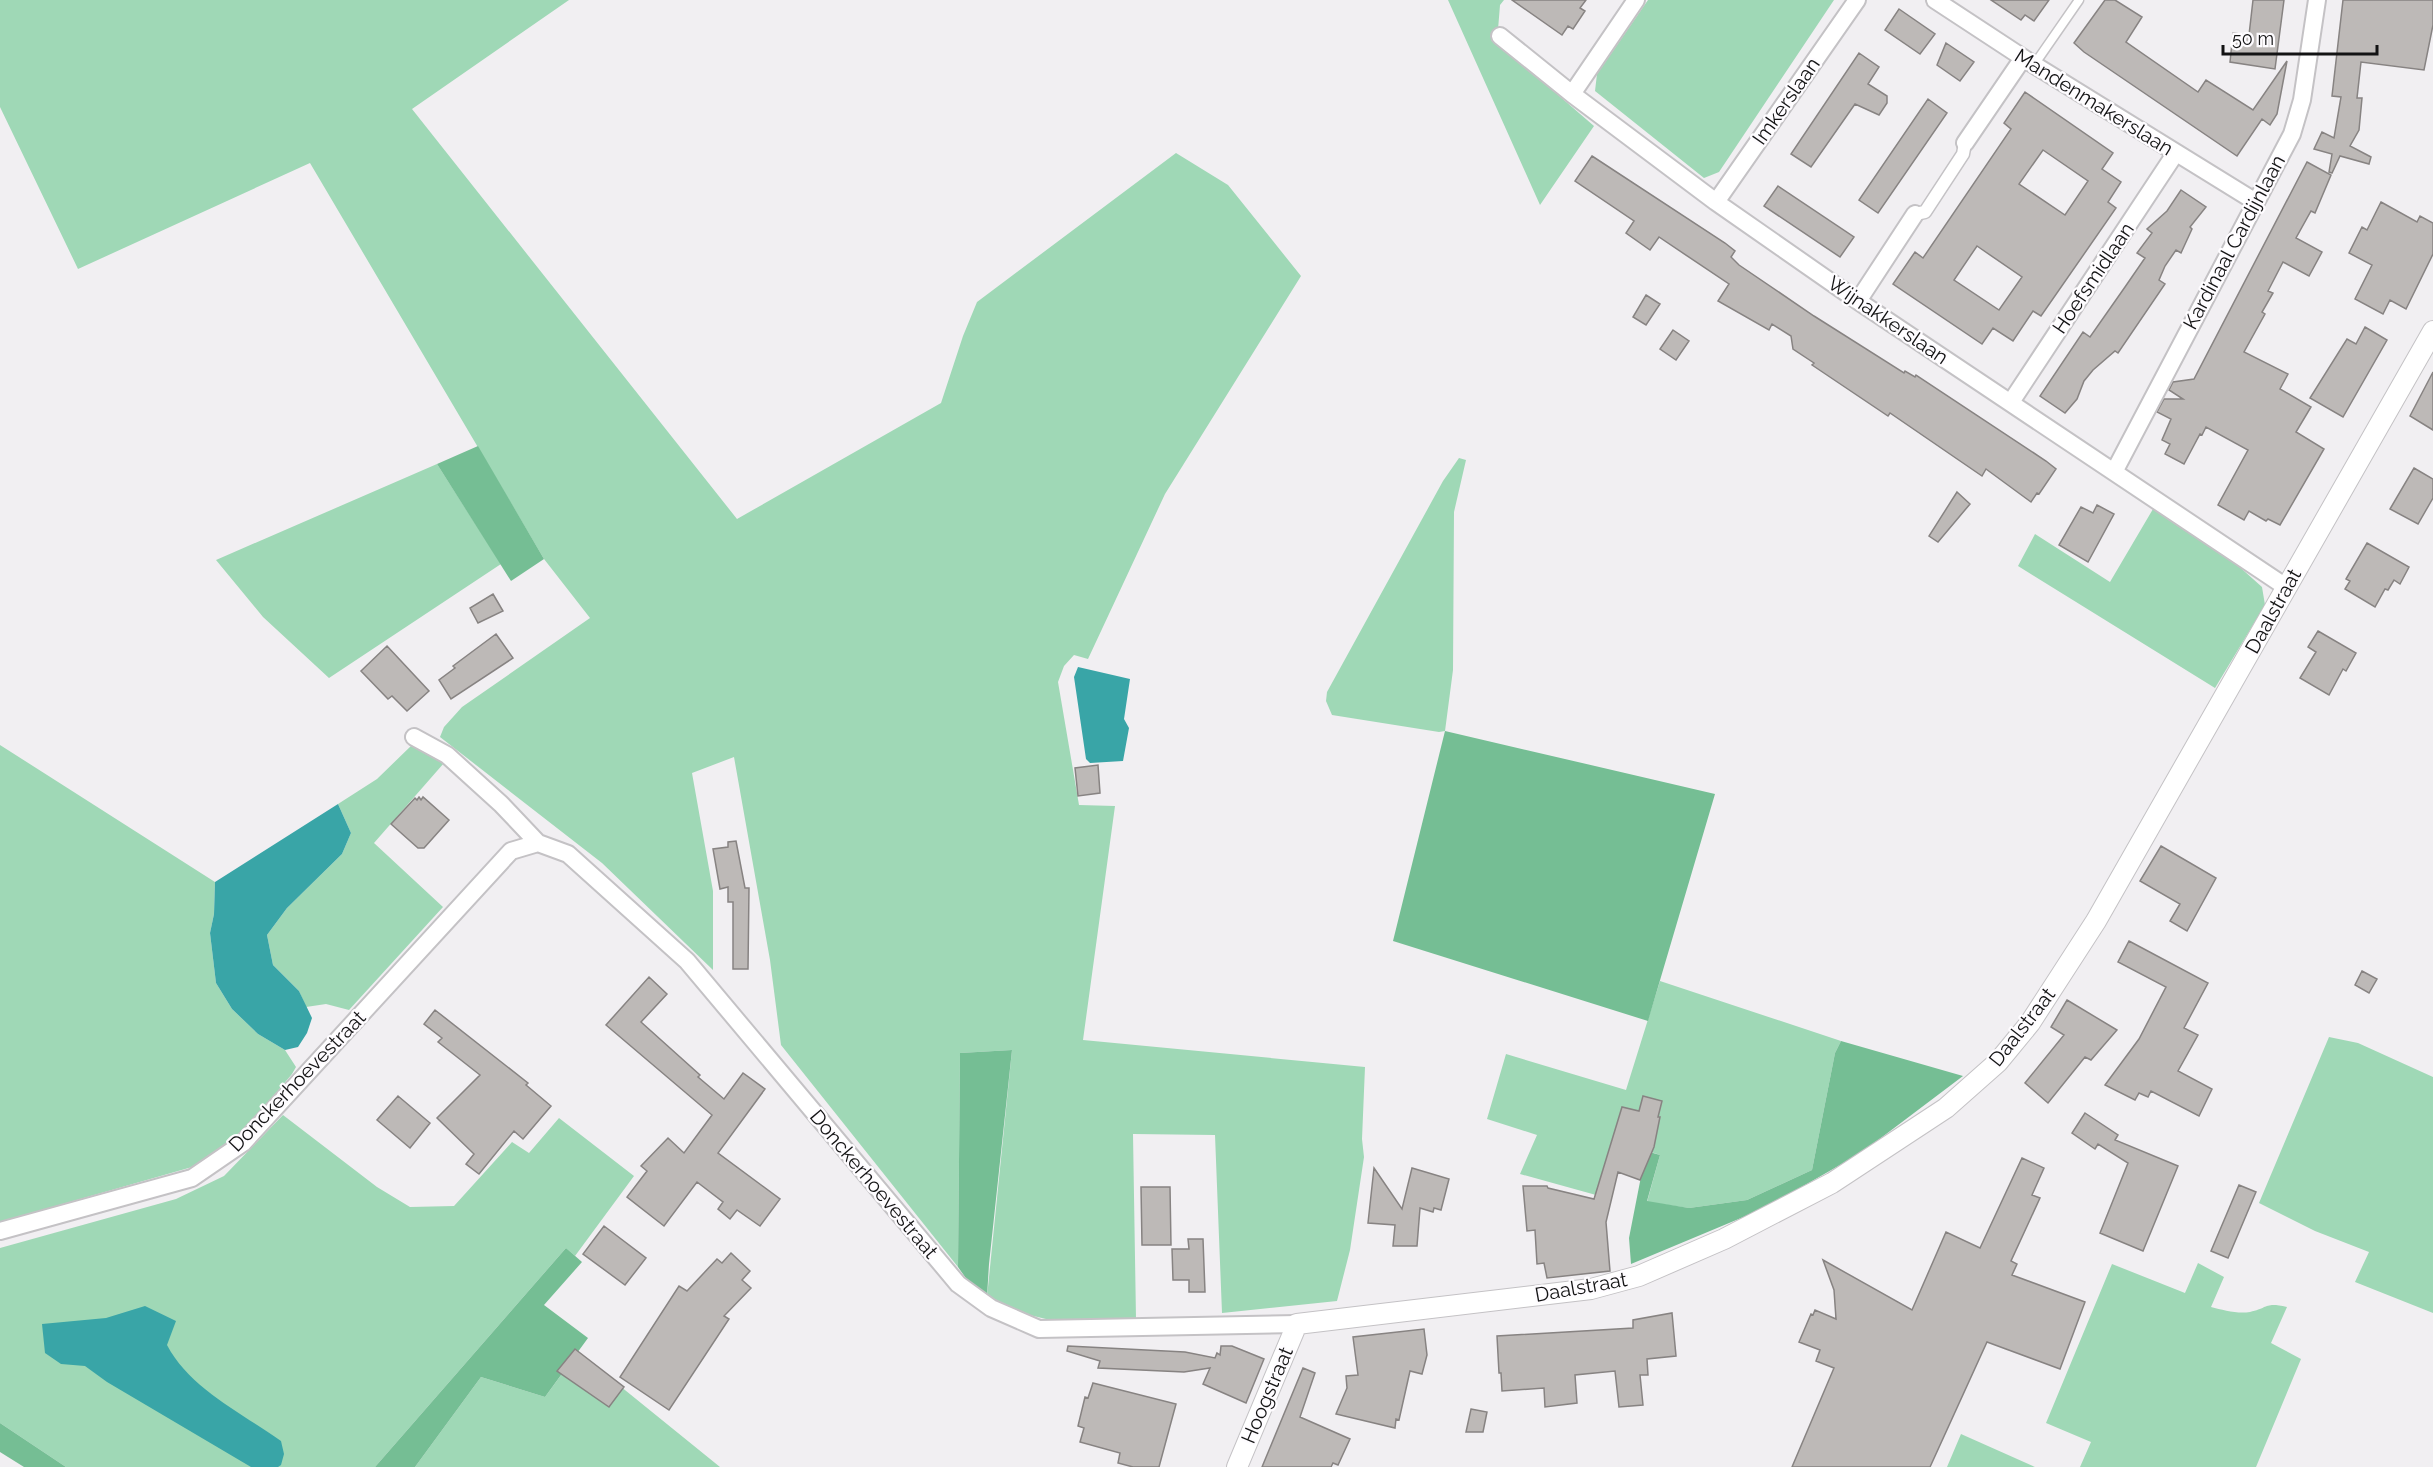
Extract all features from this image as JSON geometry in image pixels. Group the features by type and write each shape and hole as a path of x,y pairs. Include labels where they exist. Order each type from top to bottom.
{"street":[{"path":"1572,94 1636,0"},
{"name":"Imkerslaan","path":"1716,202 1857,0"},
{"name":"Mandenmakerslaan","path":"1935,0 2175,154 2256,202"},
{"name":"Kardinaal Cardijnlaan","path":"2114,472 2292,134 2302,100 2318,0"},
{"name":"Wijnakkerslaan","path":"1500,36 1572,94 1716,202 1858,301 2286,587"},
{"path":"1858,301 1914,214 1925,212 1963,154 1965,143 2029,62"},
{"name":"Hoefsmidlaan","path":"2011,402 2175,154"},
{"name":"Daalstraat","path":"1297,1324 1591,1289 1639,1276 1724,1239 1832,1183 1946,1108 1998,1062 2030,1023 2096,921 2433,331"},
{"name":"Donckerhoevestraat","path":"414,737 447,754 501,804 538,843 568,854 687,961 958,1284 991,1308 1039,1329 1297,1324"},
{"name":"Donckerhoevestraat","path":"0,1231 192,1178 243,1143 511,851 538,843"},
{"name":"Hoogstraat","path":"1237,1467 1297,1324"}],"lane":[{"path":"2029,62 2079,0"}],"green space":[{"path":"0,0 569,0 412,109 737,519 941,403 977,302 1176,153 1228,185 1301,276 1165,494 1088,659 1074,655 1064,666 1058,682 1079,805 1115,806 1083,1040 1365,1067 1362,1139 1364,1157 1350,1250 1337,1301 1222,1313 1215,1135 1133,1134 1136,1319 1046,1319 1017,1312 987,1297 1012,1050 960,1053 958,1267 781,1045 770,960 734,757 692,773 713,891 713,970 602,863 440,737 444,727 462,707 590,618 544,559 310,163 78,269 0,107"},
{"path":"1448,0 1504,0 1500,5 1497,42 1594,126 1540,205"},
{"path":"1648,0 1834,0 1719,172 1704,178 1595,91 1597,74"},
{"path":"478,446 544,559 511,581 437,464"},
{"path":"1459,458 1466,460 1454,512 1453,670 1445,731 1439,732 1332,715 1326,701 1327,692 1443,481"},
{"path":"437,464 501,564 329,678 263,617 216,560"},
{"path":"2153,509 2234,562 2262,587 2265,605 2215,688 2018,566 2035,534 2110,582"},
{"path":"1445,731 1715,794 1648,1021 1393,941"},
{"path":"413,744 444,763 374,843 443,907 349,1010 326,1004 306,1007 299,991 273,965 267,935 287,908 342,854 351,833 338,804 377,779"},
{"path":"0,745 215,882 214,914 210,933 216,983 232,1009 258,1034 285,1050 296,1067 250,1124 199,1165 0,1222"},
{"path":"1660,981 1841,1041 1835,1053 1812,1170 1747,1200 1689,1208 1647,1202 1660,1155 1612,1139 1596,1195 1520,1174 1537,1135 1487,1119 1506,1054 1626,1090"},
{"path":"2329,1037 2358,1043 2433,1077 2433,1313 2355,1282 2369,1252 2315,1231 2259,1203"},
{"path":"1841,1041 1963,1076 1861,1153 1765,1208 1631,1264 1629,1238 1646,1151 1660,1155 1647,1201 1689,1208 1747,1200 1812,1170 1835,1053"},
{"path":"1012,1050 987,1297 970,1284 958,1267 960,1053"},
{"path":"283,1115 377,1187 410,1207 454,1206 512,1142 529,1153 559,1118 634,1176 575,1256 566,1248 375,1467 66,1467 0,1423 0,1248 176,1199 224,1176"},
{"path":"566,1248 582,1262 544,1305 588,1338 545,1397 481,1377 415,1467 375,1467"},
{"path":"2198,1263 2224,1277 2211,1307 2250,1312 2270,1305 2287,1307 2271,1343 2301,1359 2256,1467 2080,1467 2091,1442 2046,1423 2112,1264 2185,1293"},
{"path":"578,1352 720,1467 415,1467 481,1377 545,1397"},
{"path":"0,1423 66,1467 24,1467 0,1452"},
{"path":"1961,1434 2035,1467 1947,1467"}],"water":[{"path":"1078,667 1130,679 1124,719 1129,728 1123,761 1090,763 1086,759 1074,677"},
{"path":"338,804 351,833 342,854 287,908 267,935 273,965 299,991 312,1018 307,1033 298,1047 285,1050 258,1034 232,1009 216,983 210,933 214,914 215,882"},
{"path":"145,1306 176,1321 167,1345 189,1375 218,1399 281,1441 284,1454 281,1465 251,1467 107,1382 85,1366 61,1364 45,1353 42,1324 106,1318"}],"building":[{"path":"1512,0 1586,0 1580,8 1585,11 1573,29 1568,26 1562,35"},
{"path":"1991,0 2049,0 2034,21 2025,15 2021,20"},
{"path":"2105,0 2115,0 2142,17 2126,42 2198,92 2206,80 2253,110 2287,61 2277,114 2270,125 2262,119 2237,156 2084,52 2074,43"},
{"path":"2253,0 2284,0 2275,69 2230,62 2233,33 2249,35"},
{"path":"2343,0 2433,0 2433,25 2424,70 2361,62 2357,98 2362,98 2359,130 2350,146 2371,157 2369,164 2340,156 2332,173 2329,172 2332,154 2314,149 2322,132 2334,138 2341,97 2332,96"},
{"path":"1899,9 1935,34 1920,54 1885,30"},
{"path":"1946,43 1974,62 1960,81 1937,65"},
{"path":"1859,53 1879,67 1868,84 1887,96 1887,103 1879,115 1855,104 1811,167 1791,154"},
{"path":"2025,92 2113,153 2102,169 2121,182 2108,202 2116,208 2041,316 2033,311 2013,341 1993,328 1982,344 1893,284 1915,252 1923,258 2011,129 2004,123","holes":["2043,150 2088,181 2065,215 2019,184","1977,246 2022,277 1999,310 1954,280"]},
{"path":"1928,99 1947,113 1878,213 1859,200"},
{"path":"1592,156 1725,243 1735,251 1731,257 1739,265 1814,316 1904,373 1905,371 1915,377 1916,375 2046,461 2056,469 2039,494 2037,493 2031,502 1986,469 1982,476 1890,413 1888,416 1812,365 1814,363 1793,349 1791,336 1772,324 1769,330 1718,301 1729,284 1659,237 1650,250 1626,233 1634,221 1575,181"},
{"path":"2307,162 2331,175 2315,213 2311,211 2296,238 2322,252 2309,276 2283,262 2268,291 2273,293 2262,312 2265,314 2244,352 2288,374 2280,389 2311,407 2296,432 2324,449 2280,525 2268,519 2266,521 2249,511 2244,520 2218,505 2248,450 2206,427 2184,464 2165,454 2170,444 2162,440 2171,419 2157,412 2164,399 2183,399 2169,390 2173,382 2194,379"},
{"path":"1778,186 1854,237 1840,257 1764,206"},
{"path":"2181,190 2206,207 2190,227 2192,229 2181,253 2176,250 2165,266 2159,280 2165,284 2118,353 2115,351 2093,370 2084,381 2077,399 2065,413 2040,396 2083,332 2090,337 2145,258 2137,253 2152,233 2147,229 2167,211"},
{"path":"2381,202 2417,222 2420,216 2433,223 2433,254 2406,309 2390,300 2383,314 2355,299 2372,265 2349,253 2362,227 2367,230"},
{"path":"1646,295 1660,304 1646,325 1633,317"},
{"path":"2365,327 2387,340 2343,417 2310,398 2347,339 2356,344"},
{"path":"1673,330 1689,341 1676,360 1660,349"},
{"path":"2433,372 2433,430 2410,416"},
{"path":"2414,468 2433,479 2433,498 2418,524 2390,509"},
{"path":"1957,492 1970,504 1938,542 1929,536"},
{"path":"2097,505 2114,514 2088,562 2059,545 2081,507 2093,513"},
{"path":"2367,543 2409,567 2400,584 2394,580 2388,590 2385,589 2375,607 2345,589 2350,581 2346,579"},
{"path":"493,594 503,611 478,623 470,608"},
{"path":"2318,631 2356,653 2346,671 2343,669 2329,695 2300,678 2316,652 2308,647"},
{"path":"496,634 513,658 451,699 439,680 455,668 453,666"},
{"path":"387,646 429,691 407,711 392,696 388,699 361,671"},
{"path":"1098,765 1100,793 1078,796 1075,768"},
{"path":"419,797 421,800 423,797 449,820 424,848 418,848 391,824 415,798 417,800"},
{"path":"736,841 745,888 749,888 748,969 733,969 733,902 728,902 728,887 720,889 713,849 728,847 728,842"},
{"path":"2161,846 2216,878 2187,931 2170,921 2180,904 2140,881"},
{"path":"2129,941 2208,983 2184,1028 2198,1035 2178,1071 2212,1089 2199,1116 2151,1091 2148,1097 2139,1093 2135,1100 2105,1085 2139,1039 2166,987 2118,962"},
{"path":"2362,971 2377,979 2369,993 2355,985"},
{"path":"649,977 667,994 641,1022 724,1099 743,1073 765,1089 718,1153 780,1199 760,1226 737,1210 730,1219 718,1209 723,1202 697,1182 664,1226 627,1197 647,1171 641,1166 668,1138 684,1153 712,1115 606,1025"},
{"path":"2067,1000 2117,1030 2091,1060 2085,1057 2048,1103 2025,1083 2064,1035 2051,1027"},
{"path":"435,1010 528,1083 526,1085 551,1106 523,1139 514,1131 479,1174 466,1164 474,1154 437,1118 480,1075 438,1042 442,1038 424,1024"},
{"path":"398,1096 430,1123 410,1148 377,1120"},
{"path":"1643,1096 1662,1101 1658,1117 1660,1117 1654,1147 1640,1180 1618,1172 1606,1222 1610,1271 1547,1278 1544,1263 1537,1264 1535,1230 1527,1231 1523,1186 1547,1186 1594,1199 1622,1107 1639,1111"},
{"path":"2085,1113 2118,1135 2115,1140 2178,1166 2143,1251 2100,1233 2128,1163 2098,1144 2095,1149 2072,1133"},
{"path":"2022,1158 2044,1168 2032,1195 2040,1198 2011,1261 2017,1264 2012,1275 2085,1302 2060,1369 1987,1342 1930,1467 1792,1467 1834,1368 1816,1361 1820,1350 1799,1342 1815,1310 1836,1319 1834,1290 1823,1260 1912,1310 1946,1232 1980,1248"},
{"path":"1374,1168 1402,1209 1412,1168 1449,1179 1441,1210 1434,1208 1433,1212 1420,1208 1417,1246 1393,1246 1395,1225 1368,1223"},
{"path":"2239,1185 2256,1192 2228,1258 2211,1251"},
{"path":"1141,1187 1170,1187 1171,1245 1142,1245"},
{"path":"604,1226 646,1258 625,1285 583,1254"},
{"path":"1188,1239 1203,1239 1205,1292 1189,1292 1189,1280 1173,1280 1172,1249 1189,1249"},
{"path":"731,1253 750,1271 742,1280 751,1288 724,1316 729,1319 669,1410 620,1377 679,1286 687,1291 717,1259 722,1263"},
{"path":"1672,1313 1676,1356 1647,1359 1648,1375 1640,1375 1643,1405 1619,1407 1615,1371 1575,1375 1577,1403 1545,1407 1544,1388 1502,1391 1497,1336 1633,1328 1633,1320"},
{"path":"1424,1329 1427,1355 1422,1374 1410,1371 1399,1420 1396,1419 1395,1428 1336,1414 1347,1388 1346,1376 1358,1375 1353,1337"},
{"path":"1068,1346 1185,1352 1215,1358 1217,1353 1220,1355 1221,1346 1232,1346 1264,1359 1246,1403 1203,1384 1210,1368 1184,1372 1098,1368 1100,1361 1067,1351"},
{"path":"575,1349 624,1387 609,1407 557,1371"},
{"path":"1303,1368 1315,1373 1300,1417 1350,1439 1338,1465 1333,1463 1331,1467 1262,1467"},
{"path":"1093,1383 1176,1404 1159,1467 1133,1467 1118,1463 1120,1453 1080,1442 1084,1428 1078,1426 1085,1397 1088,1398"},
{"path":"1471,1409 1487,1412 1483,1432 1466,1432"}]}
